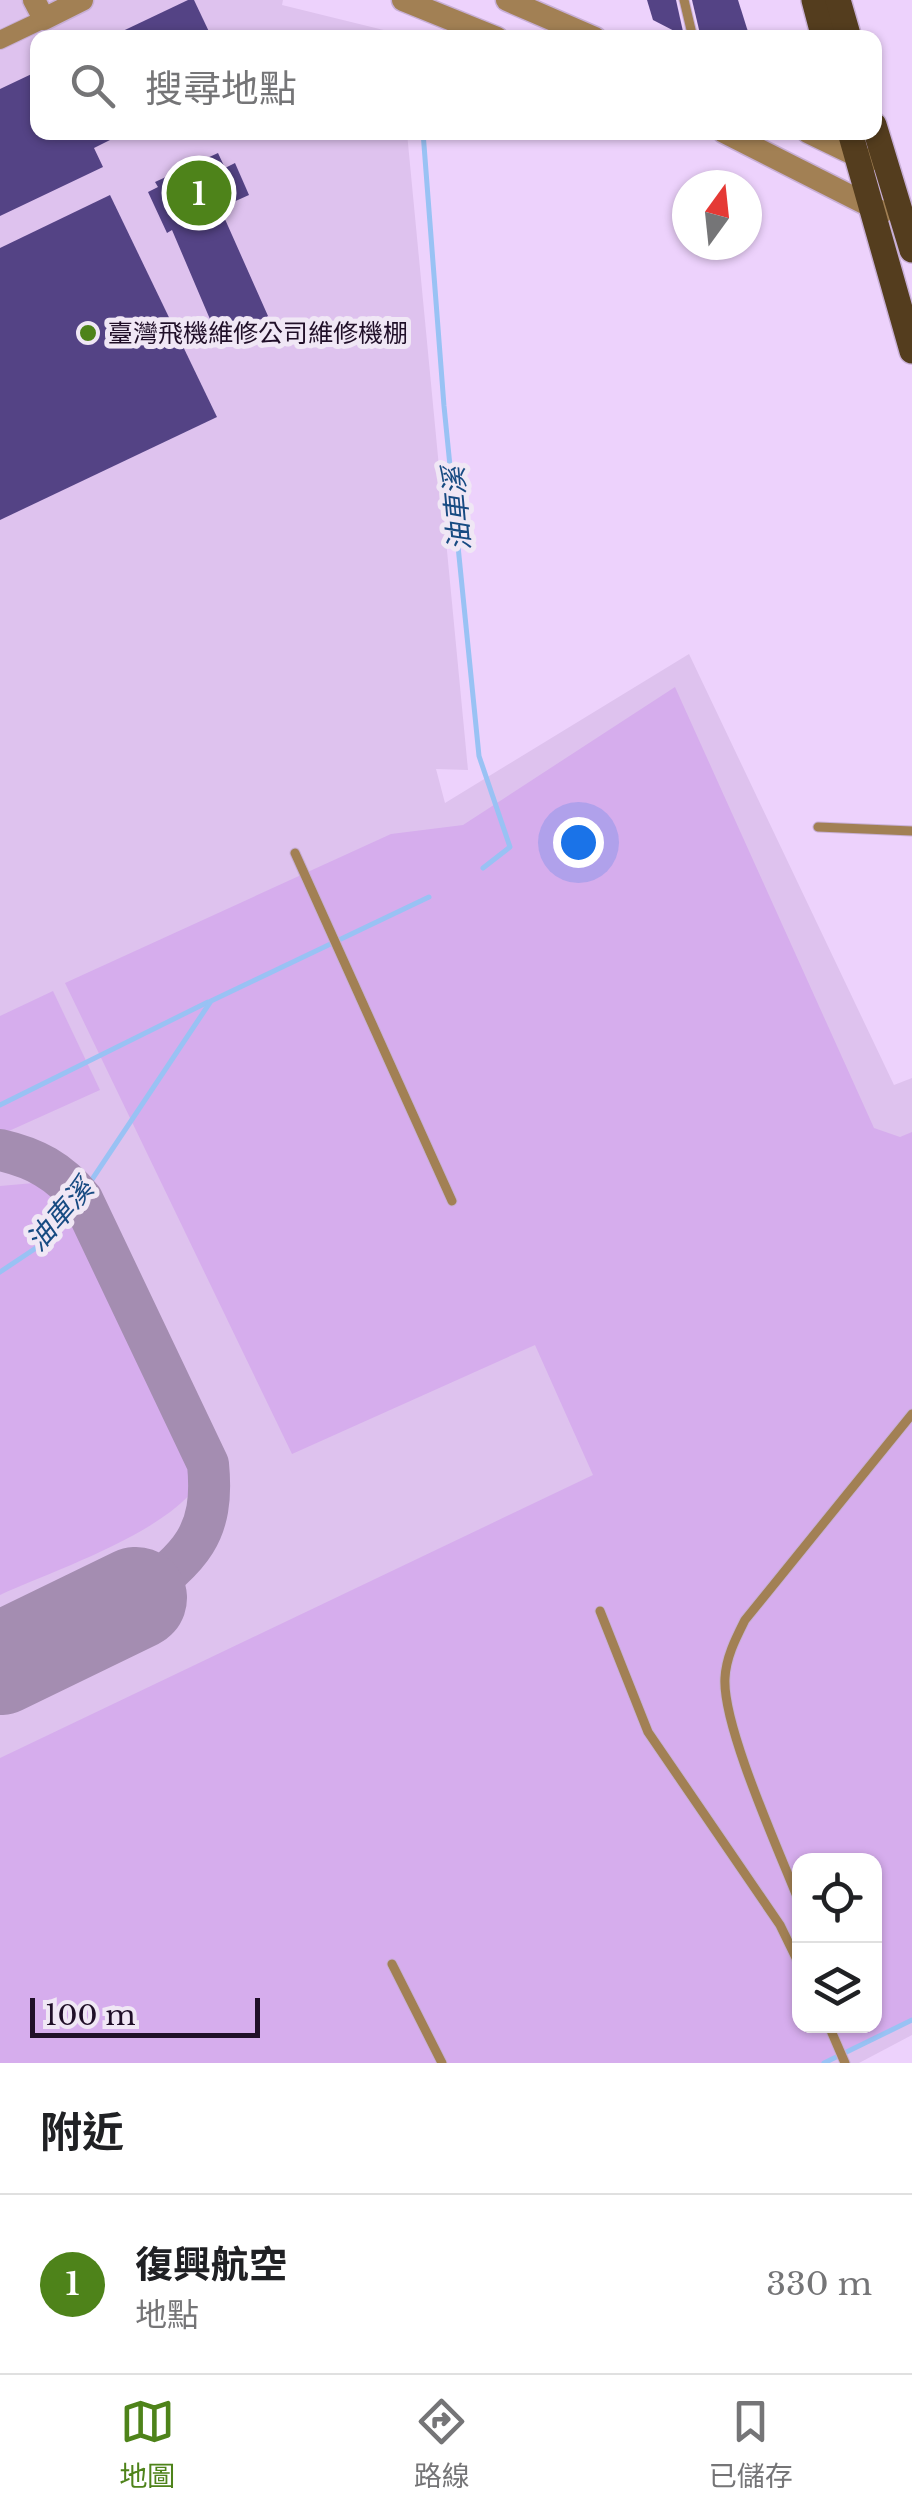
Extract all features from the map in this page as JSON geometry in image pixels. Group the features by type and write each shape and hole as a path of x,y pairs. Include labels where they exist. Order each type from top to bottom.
{"main road":[{"path":"814,0 822,30"},
{"path":"838,0 847,30"},
{"path":"879,140 912,250"},
{"path":"854,144 912,351"}],"street":[{"path":"0,40 41,6 82,0"},
{"path":"403,0 477,30"},
{"path":"507,0 576,30"},
{"path":"740,140 904,223"},
{"path":"854,144 888,171"}],"lane":[{"path":"684,0 691,30"},
{"path":"818,826 912,831"},
{"path":"295,853 452,1201"},
{"path":"792,1883 728,1712 725,1678 731,1650 745,1620 912,1414"},
{"path":"600,1612 648,1732 780,1925 792,1950"},
{"path":"392,1964 442,2063"},
{"path":"833,2033 845,2063"}],"shaded area":[{"path":"0,0 283,0 282,5 384,30 30,30 30,140 408,140 468,770 436,769 445,803 689,654 894,1085 912,1078 912,2035 859,2063 0,2063"},
{"path":"675,687 874,1128 900,1137 912,1132 912,2020 824,2063 0,2063 0,1758 593,1475 535,1345 292,1454 65,983 391,834 463,825"},
{"path":"53,991 100,1090 0,1135 0,1016"},
{"path":"68,1180 101,1204 207,1425 208,1464 197,1486 150,1526 0,1595 0,1186"}],"building":[{"path":"194,0 208,30 125,30"},
{"path":"647,0 676,0 683,30 672,30 653,20"},
{"path":"692,0 738,0 747,30 699,30"},
{"path":"30,75 30,140 110,140 94,148 103,167 0,216 0,89"},
{"path":"218,153 225,168 235,163 249,195 220,208 268,316 218,338 172,230 167,233 148,192 158,187 155,182"},
{"name":"臺灣飛機維修公司維修機棚","path":"110,195 217,417 0,520 0,248"}],"waterway":[{"name":"油車溪","path":"424,140 444,406 479,756 510,847 483,868"},
{"name":"油車溪","path":"0,1272 39,1246 73,1208 211,1001 429,897"},
{"path":"0,1105 208,1002"},
{"path":"824,2063 912,2020"}],"taxiway":[{"path":"0,1150 46,1167 82,1199 208,1464 207,1509 195,1542 171,1570 136,1598"}],"runway":[{"path":"0,1664 136,1598"}],"place":[{"name":"復興航空","path":"199,193"},
{"name":"臺灣飛機維修公司維修機棚","path":"88,333"}]}
